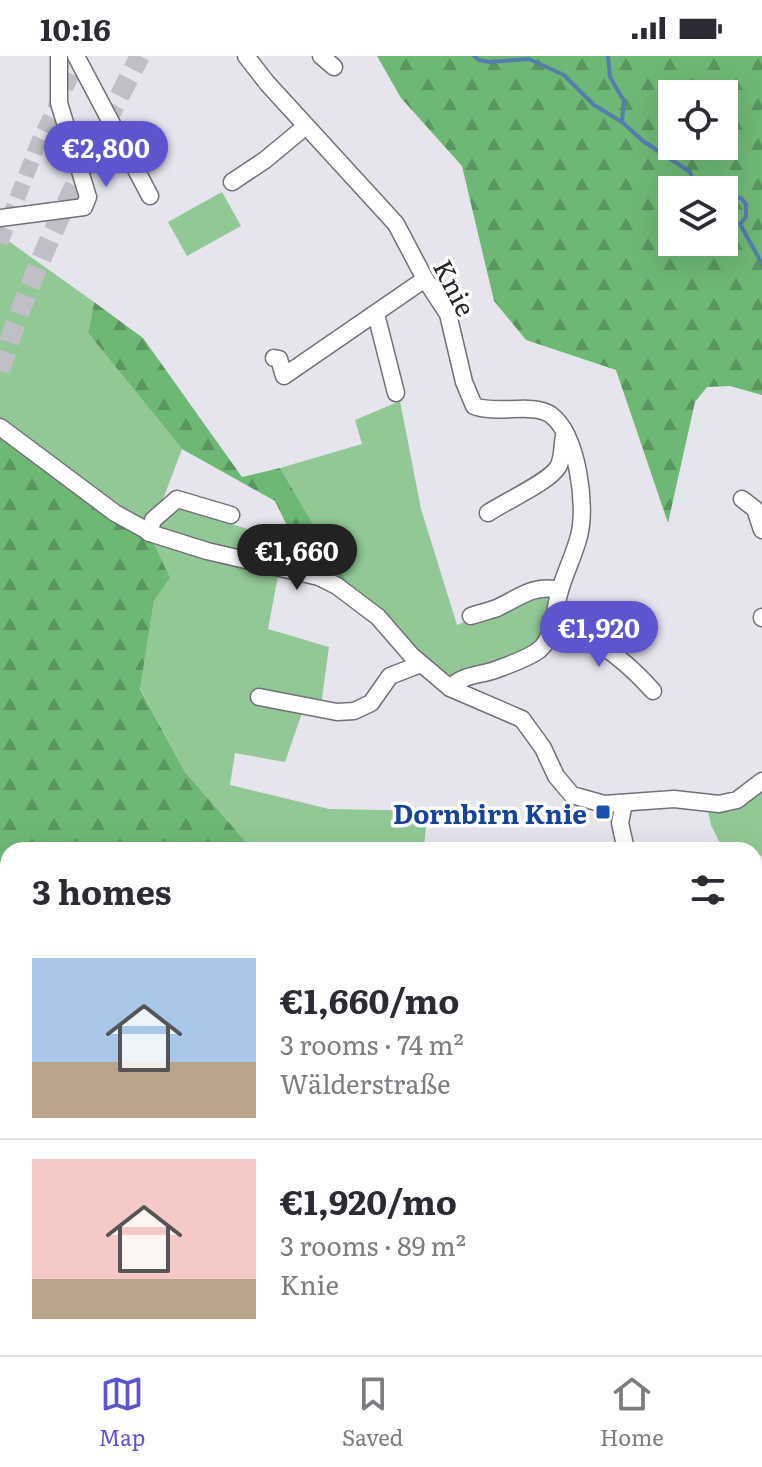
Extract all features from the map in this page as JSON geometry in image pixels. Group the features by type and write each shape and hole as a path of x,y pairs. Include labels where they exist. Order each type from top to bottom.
{"street":[{"path":"0,218 84,207 87,204 88,197 59,103 59,56"},
{"path":"76,56 150,196"},
{"name":"Knie","path":"246,56 306,126 387,212 448,314 464,382 474,406 485,410 538,410 551,415 564,434"},
{"path":"232,182 306,126"},
{"path":"274,358 279,359 284,376 425,279"},
{"path":"376,314 396,393"},
{"path":"0,427 115,513 149,533 207,551 319,577 337,586 378,617 421,664 450,688 522,719 543,748 559,782 572,795 604,804 674,799 719,804 737,800 762,781"},
{"path":"488,513 543,482 553,473 560,464 564,434"},
{"path":"450,688 465,677 494,670 537,651 546,643 560,590 580,534 582,516 574,459 564,434"},
{"path":"149,533 153,520 177,499 231,515"},
{"path":"742,499 755,509 762,530"},
{"path":"471,616 497,608 535,589 560,590"},
{"path":"549,635 575,634 595,642 653,691"},
{"path":"259,697 337,712 354,711 371,703 390,676 421,664"},
{"path":"624,803 620,823 624,842"}],"green space":[{"path":"377,56 762,56 762,395 730,386 707,387 695,402 668,523 616,370 526,340 494,301 462,166 401,98"},
{"path":"222,192 241,226 187,256 168,222"},
{"path":"0,235 94,302 88,333 182,449 162,502 279,539 278,576 268,629 329,647 321,705 303,710 285,762 235,753 230,785 329,809 427,811 425,842 246,842 185,772 140,688 154,601 170,578 0,432"},
{"path":"94,302 143,338 242,477 280,468 351,588 308,569 275,501 182,449 88,333"},
{"path":"400,401 421,509 457,625 540,591 552,593 552,604 539,645 450,680 351,588 280,468 362,444 355,420"},
{"path":"0,432 151,538 170,578 154,601 140,689 185,772 246,842 0,842"},
{"path":"762,792 762,842 720,842 707,807"}],"waterway":[{"path":"474,56 489,62 529,59 564,75 594,105 622,122 692,176"},
{"path":"608,56 610,77 624,101 622,122"},
{"path":"738,198 746,204 746,217 740,224 762,264"}],"tunnel":[{"path":"0,243 40,139 81,56"},
{"path":"0,371 45,250 140,56"}],"place":[{"name":"Dornbirn Knie","path":"603,812"}]}
